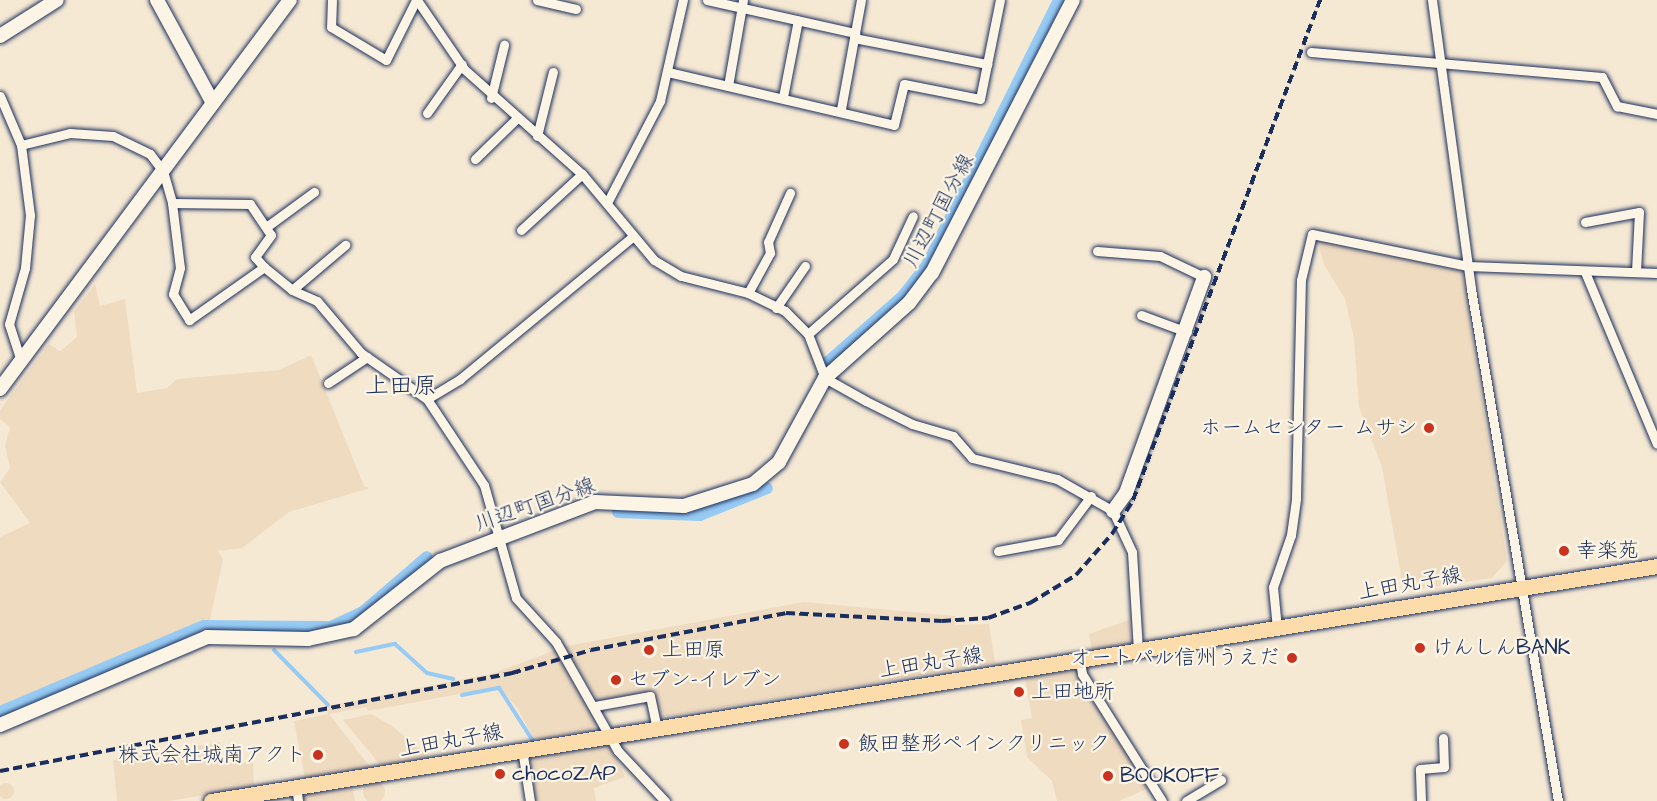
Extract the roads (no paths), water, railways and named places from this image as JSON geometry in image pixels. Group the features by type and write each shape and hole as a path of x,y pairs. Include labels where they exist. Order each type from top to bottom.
{"main road":[{"name":"上田丸子線","path":"215,801 297,794 522,749 1080,661 1657,566"}],"street":[{"path":"0,36 57,0"},
{"path":"156,0 213,103"},
{"path":"1,385 21,362 290,0"},
{"path":"332,0 331,27 386,60 417,0 462,64 491,98 582,174 608,201 632,237 654,260 681,276 748,293 798,321 808,334 825,378 912,424 953,436 972,458 1057,479 1091,496 1113,511 1132,552 1138,651"},
{"path":"537,0 576,9"},
{"path":"608,201 644,140 668,72 683,0"},
{"path":"706,0 742,4 854,36 987,64"},
{"path":"840,109 861,0"},
{"path":"668,72 840,109 894,125 904,84 980,99 1000,0"},
{"name":"川辺町国分線","path":"0,724 207,638 308,639 344,633 440,561 503,535 595,502 684,506 753,484 779,462 825,378 909,303 932,273 1073,0"},
{"path":"1432,0 1467,266 1519,587 1558,801"},
{"path":"728,86 742,4"},
{"path":"783,97 798,20"},
{"path":"491,98 504,45"},
{"path":"1311,52 1602,77 1617,106 1657,114"},
{"path":"427,113 462,64"},
{"path":"537,136 553,72"},
{"path":"0,96 21,145 28,247 9,324 21,362"},
{"path":"475,159 516,119"},
{"path":"21,145 70,133 113,136 143,150 163,171 172,202 180,268 173,294 189,320 264,267"},
{"path":"520,230 582,174"},
{"path":"269,225 314,192"},
{"path":"748,293 770,253 768,242 790,193"},
{"path":"172,202 250,204 269,225 272,235 255,257 264,267 292,290 317,301 367,357 427,399 484,485 503,535 516,598 555,642 595,706 618,751 665,801"},
{"path":"1585,222 1639,212 1636,272"},
{"path":"808,334 893,259 913,216"},
{"path":"1277,628 1273,587 1291,535 1296,498 1301,280 1312,234 1467,266 1657,273"},
{"path":"427,399 472,370 632,237"},
{"path":"292,290 345,245"},
{"path":"1097,251 1160,256 1203,277 1187,332 1126,493 1113,511"},
{"path":"776,308 806,266"},
{"path":"1585,272 1657,444"},
{"path":"1141,315 1187,332"},
{"path":"328,383 367,357"},
{"path":"998,551 1058,540 1091,496"},
{"path":"1080,661 1082,674 1162,801"},
{"path":"595,706 650,696 657,728"},
{"path":"1421,801 1420,769 1444,767 1443,738"},
{"path":"522,749 530,801"},
{"path":"1186,801 1221,780"}],"waterway":[{"path":"827,363 903,296 926,267 1059,0"},
{"path":"618,512 700,515 767,488"},
{"path":"0,712 204,626 331,627 363,612 427,557"},
{"path":"356,652 395,644 427,673 453,679"},
{"path":"274,650 328,705"},
{"path":"462,695 499,688 533,741"}],"railway":[{"path":"512,673 591,650 786,613 942,621 988,618 1030,603 1076,575 1112,534 1133,500 1320,0"},
{"path":"0,771 518,672"}],"place":[{"name":"ホームセンター ムサシ","path":"1429,428"},
{"name":"幸楽苑","path":"1564,551"},
{"name":"けんしんBANK","path":"1420,648"},
{"name":"上田原","path":"649,650"},
{"name":"オートパル信州うえだ","path":"1292,658"},
{"name":"セブン-イレブン","path":"616,680"},
{"name":"上田地所","path":"1019,692"},
{"name":"飯田整形ペインクリニック","path":"844,744"},
{"name":"株式会社城南アクト","path":"318,755"},
{"name":"chocoZAP","path":"500,774"},
{"name":"BOOKOFF","path":"1108,776"}],"district":[{"name":"上田原","path":"401,387"}]}
